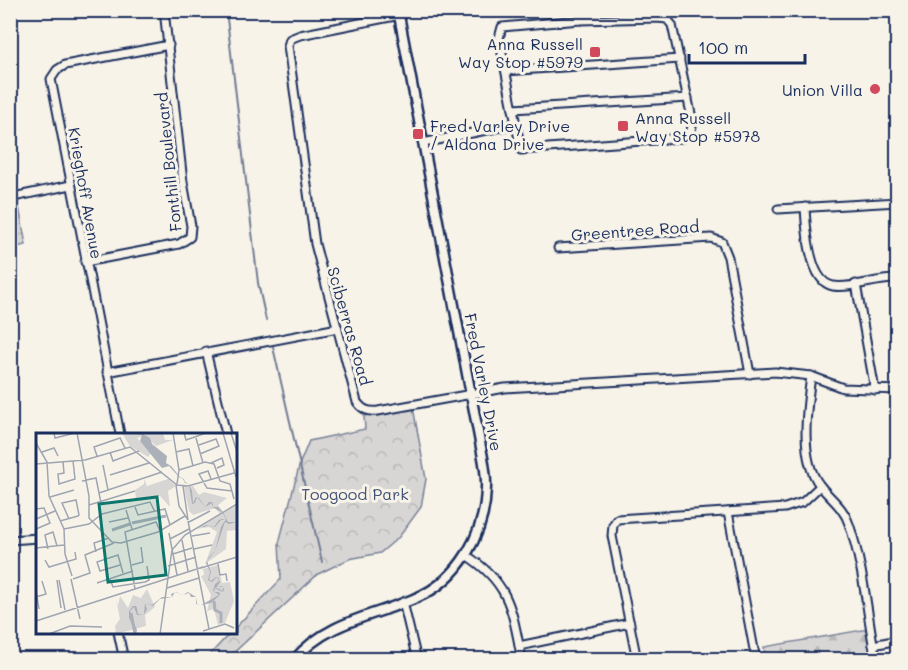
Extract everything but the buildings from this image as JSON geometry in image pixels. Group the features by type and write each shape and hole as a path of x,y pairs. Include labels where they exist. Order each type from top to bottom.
{"street":[{"name":"Fonthill Boulevard","path":"85,262 179,244 190,237 191,226 183,182 164,10"},
{"path":"579,10 580,20"},
{"name":"Fred Varley Drive","path":"294,660 311,642 338,625 403,602 435,587 466,555 481,521 486,486 399,13"},
{"name":"Sciberras Road","path":"399,13 300,35 290,39 288,46 315,244 357,402 362,409 370,412 378,411 470,393 750,374 793,373 811,376 843,388 897,390"},
{"path":"667,19 672,25 688,98 693,123 690,133 682,138 521,150 499,38 502,27 580,20 667,19"},
{"name":"Krieghoff Avenue","path":"120,433 85,262 52,84 53,75 65,65 168,45"},
{"path":"506,71 680,59"},
{"path":"513,109 688,98"},
{"path":"423,143 516,124"},
{"path":"18,196 71,185"},
{"path":"778,209 897,202"},
{"path":"805,207 814,268 819,277 834,286 884,278 897,279"},
{"name":"Greentree Road","path":"558,248 711,238 722,242 728,257 750,374"},
{"path":"856,284 875,390"},
{"path":"107,372 206,351 338,328"},
{"path":"206,351 226,433"},
{"path":"811,376 805,427 813,476 844,512 849,522 855,542 876,660"},
{"path":"637,660 612,536 614,522 622,517 728,513 794,506 813,496 820,486"},
{"path":"728,513 756,660"},
{"path":"10,540 36,538"},
{"path":"466,555 488,570 507,595 522,660"},
{"path":"403,602 417,660"},
{"path":"519,646 630,623"},
{"path":"118,634 124,660"},
{"path":"873,645 897,640"}],"green space":[{"path":"10,158 26,245 11,248 10,248"},
{"name":"Toogood Park","path":"413,407 426,479 421,507 399,537 380,553 349,559 318,574 227,659 205,660 229,634 237,634 237,626 281,579 279,543 300,463 309,441 365,429 364,416"},
{"path":"868,629 874,659 766,659 764,647"}],"waterway":[{"path":"226,10 258,283 266,320"},
{"path":"273,347 322,562"}],"place":[{"name":"Anna Russell Way Stop #5979","path":"595,52"},
{"name":"Union Villa","path":"875,89"},
{"name":"Anna Russell Way Stop #5978","path":"623,126"},
{"name":"Fred Varley Drive / Aldona Drive","path":"418,134"}]}
